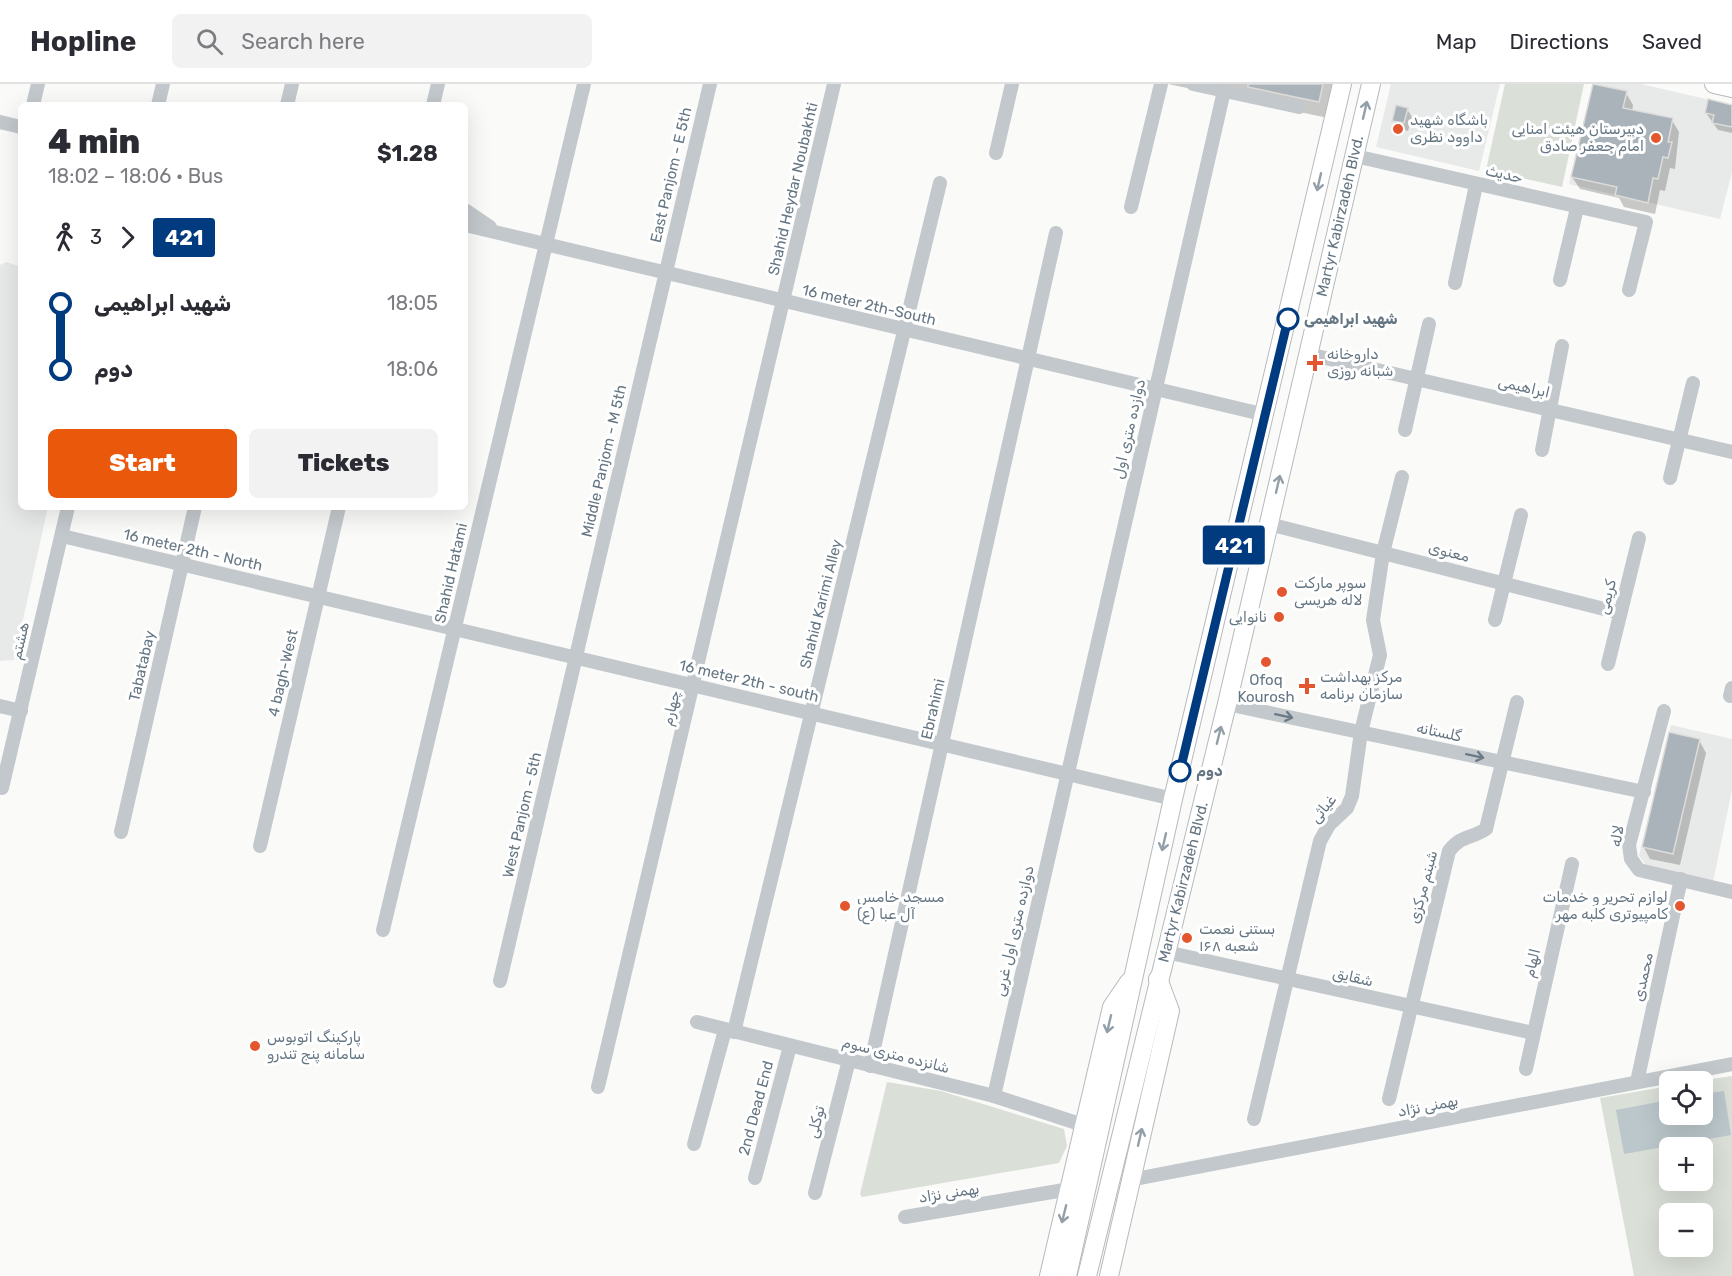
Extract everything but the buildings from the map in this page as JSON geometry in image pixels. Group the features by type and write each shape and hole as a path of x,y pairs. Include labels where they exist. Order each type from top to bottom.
{"main road":[{"name":"Martyr Kabirzadeh Blvd.","path":"1067,1276 1173,799 1266,415 1342,84"},
{"name":"Martyr Kabirzadeh Blvd.","path":"1087,1276 1227,704 1371,84"},
{"path":"1714,84 1732,88"},
{"name":"Martyr Kabirzadeh Blvd.","path":"1049,1276 1113,1007 1134,973"},
{"name":"Martyr Kabirzadeh Blvd.","path":"1109,1276 1170,1011 1158,979"}],"street":[{"path":"34,102 38,84"},
{"path":"159,102 163,84"},
{"path":"288,102 292,84"},
{"path":"434,102 438,84"},
{"name":"Shahid Hatami","path":"383,930 584,84"},
{"name":"East Panjom - E 5th","path":"665,273 710,84"},
{"name":"Shahid Heydar Noubakhti","path":"783,302 834,84"},
{"path":"996,153 1012,84"},
{"path":"1131,207 1161,84"},
{"path":"1193,84 1299,107"},
{"name":"دوازده متری اول","path":"1067,774 1224,91"},
{"path":"0,122 18,126"},
{"name":"حدیث","path":"1355,156 1646,222 1629,290"},
{"name":"Shahid Karimi Alley","path":"694,1144 729,1031 811,713 940,183"},
{"path":"1455,283 1476,185"},
{"path":"1560,280 1577,208"},
{"path":"468,212 496,232"},
{"name":"16 meter 2th-South","path":"468,226 1266,415"},
{"name":"Ebrahimi","path":"870,1065 1056,232"},
{"name":"Middle Panjom - M 5th","path":"576,657 665,273"},
{"name":"چهارم","path":"598,1087 783,302"},
{"path":"1406,430 1429,324"},
{"path":"1542,450 1562,346"},
{"name":"ابراهیمی","path":"1308,354 1732,452"},
{"path":"1670,478 1693,383"},
{"name":"غیاثی","path":"1254,1119 1320,841 1329,825 1347,808 1352,796 1361,732 1380,655 1373,620 1383,553 1402,477"},
{"name":"هشتم","path":"2,788 67,510"},
{"name":"Tabatabay","path":"121,832 194,510"},
{"name":"4 bagh-West","path":"260,846 338,510"},
{"path":"1495,620 1521,515"},
{"name":"معنوی","path":"1269,524 1620,613"},
{"name":"16 meter 2th - North","path":"62,536 318,595"},
{"name":"کریمی","path":"1608,664 1639,538"},
{"name":"16 meter 2th - south","path":"318,595 1173,799"},
{"name":"West Panjom - 5th","path":"500,981 576,657"},
{"path":"1502,762 1517,702"},
{"name":"گلستانه","path":"1227,704 1644,792"},
{"path":"0,706 21,711"},
{"name":"لاله","path":"1664,711 1629,845 1631,859 1639,870 1732,892"},
{"name":"شبنم مرکزی","path":"1410,1006 1449,851 1460,838 1478,835 1486,829 1502,762"},
{"name":"دوازده متری اول غربی","path":"994,1096 1067,774"},
{"name":"الهام","path":"1526,1069 1572,864"},
{"name":"محمدی","path":"1637,1082 1681,879"},
{"name":"شقایق","path":"1166,952 1533,1034"},
{"path":"1389,1099 1410,1006"},
{"name":"شانزده متری سوم","path":"697,1022 994,1096 1086,1126"},
{"name":"2nd Dead End","path":"755,1178 790,1046"},
{"name":"توکلی","path":"815,1193 849,1060"},
{"name":"بهمنی نژاد","path":"1130,1180 1732,1064"},
{"name":"بهمنی نژاد","path":"905,1217 1070,1190"}],"shaded area":[{"path":"1391,84 1500,84 1479,171 1376,147"},
{"path":"1505,84 1584,84 1562,187 1486,170"},
{"name":"دبیرستان هیئت امنایی امام جعفر صادق","path":"1593,84 1641,84 1732,105 1732,172 1720,219 1569,184"},
{"path":"6,262 18,266 18,510 47,510 14,660 0,661 0,265"},
{"path":"1671,725 1732,739 1732,790 1713,882 1646,865 1639,856"},
{"path":"1732,1076 1732,1276 1634,1276 1600,1098 1659,1088 1659,1125 1713,1125 1713,1079"},
{"path":"887,1082 941,1091 1064,1129 1067,1146 1059,1163 862,1197 860,1194"},
{"path":"1724,1091 1731,1135 1713,1138 1659,1137 1659,1148 1624,1154 1616,1110 1659,1102 1659,1125 1713,1125 1713,1093"}],"bus line":[{"name":"421","path":"1180,771 1288,319"}],"place":[{"name":"باشگاه شهید داوود نظری","path":"1398,129"},
{"name":"دبیرستان هیئت امنایی امام جعفر صادق","path":"1656,138"},
{"name":"شهید ابراهیمی","path":"1288,319"},
{"name":"داروخانه شبانه روزی","path":"1315,363"},
{"name":"سوپر مارکت لاله هریسی","path":"1282,592"},
{"name":"نانوایی","path":"1279,617"},
{"name":"Ofoq Kourosh","path":"1266,662"},
{"name":"مرکز بهداشت سازمان برنامه","path":"1307,686"},
{"name":"دوم","path":"1180,771"},
{"name":"مسجد خامس آل عبا (ع)","path":"845,906"},
{"name":"لوازم تحریر و خدمات کامپیوتری کلبه مهر","path":"1680,906"},
{"name":"بستنی نعمت شعبه ۱۶۸","path":"1187,938"},
{"name":"پارکینگ اتوبوس سامانه پنج تندرو","path":"255,1046"}]}
